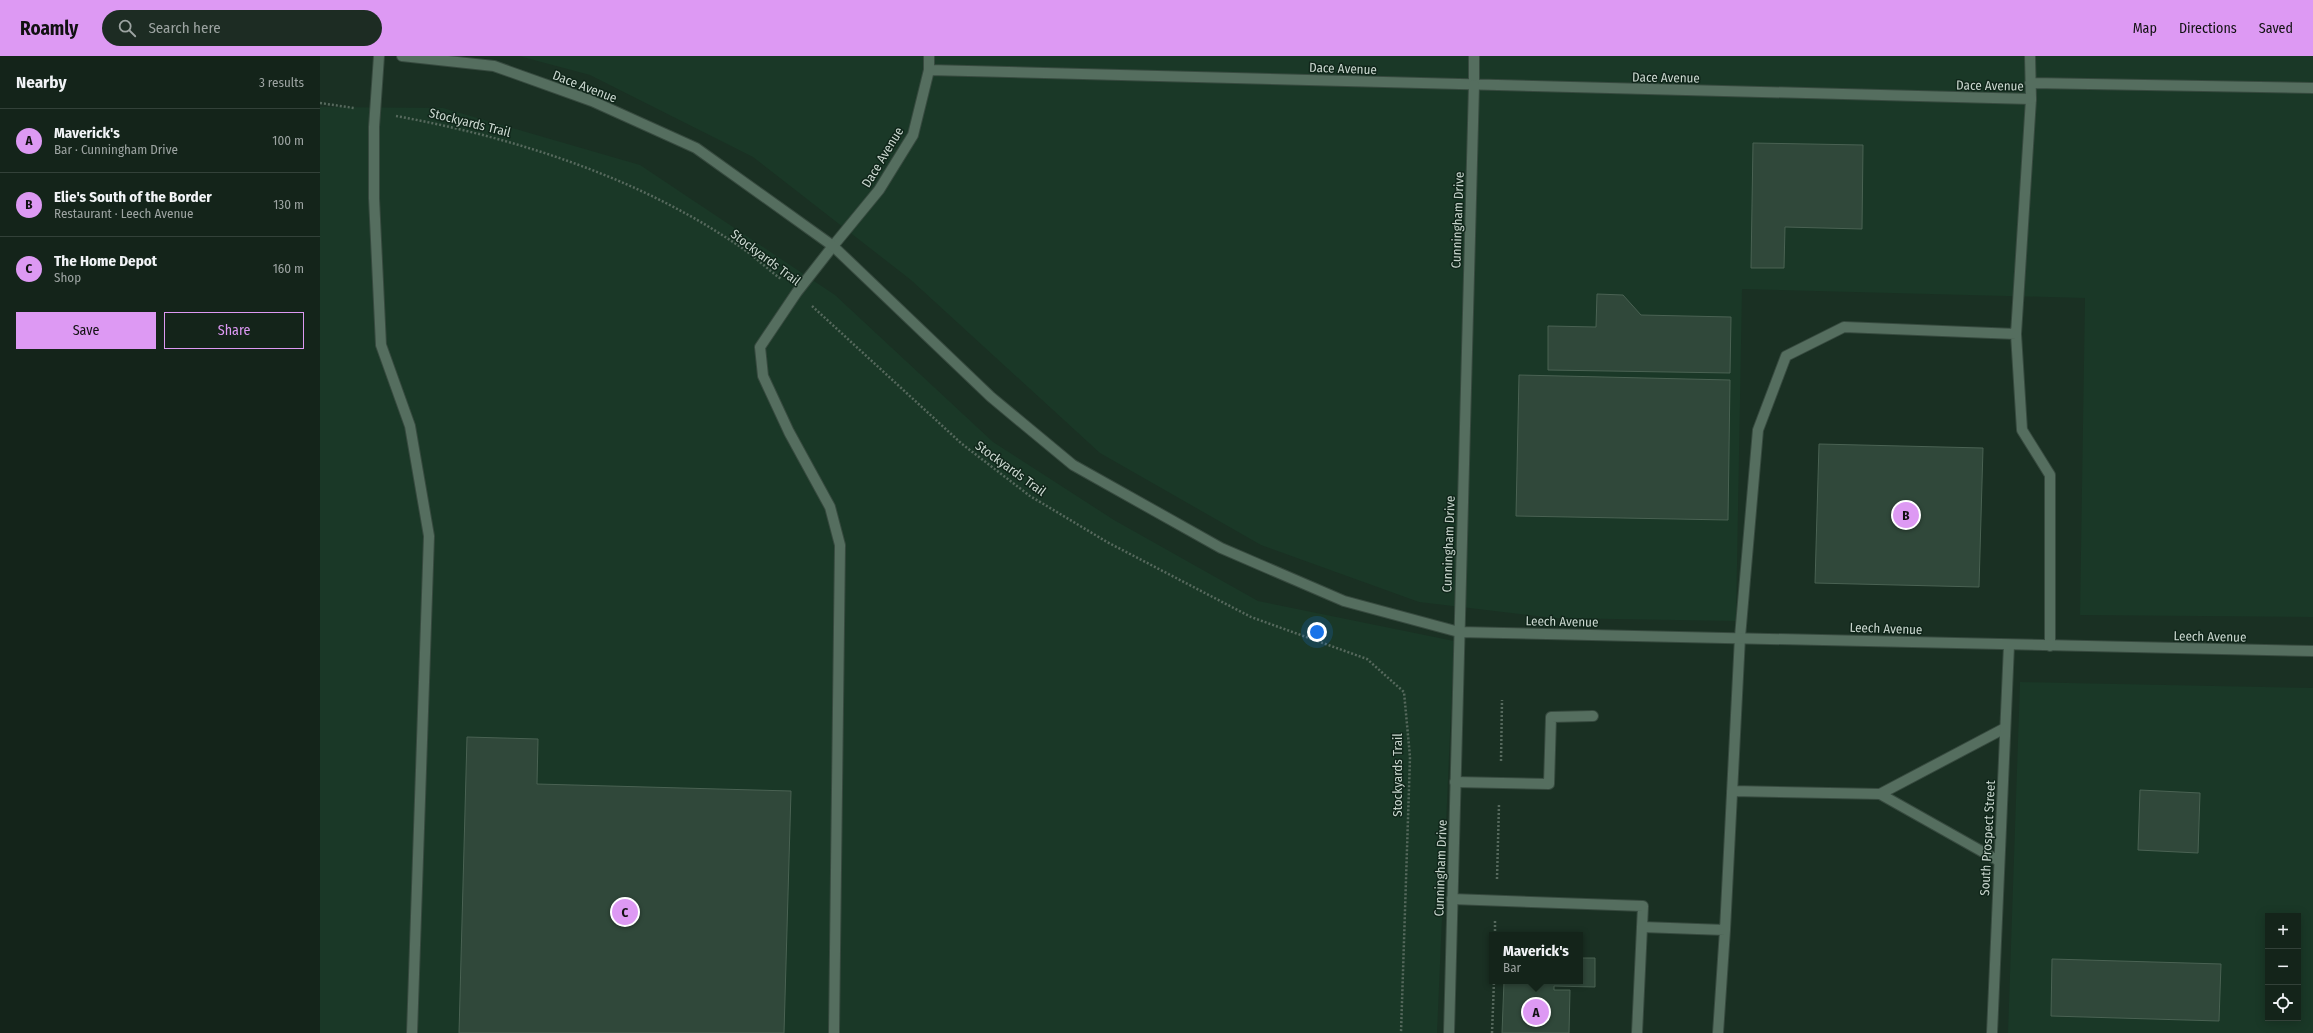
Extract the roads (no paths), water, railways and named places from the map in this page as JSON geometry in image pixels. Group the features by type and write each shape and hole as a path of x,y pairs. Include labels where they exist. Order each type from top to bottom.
{"street":[{"path":"379,56 375,112 374,198 381,345 410,426 428,536 412,1033"},
{"name":"Dace Avenue","path":"402,56 494,66 592,101 696,148 833,246 879,190 913,135 929,70 2030,99"},
{"path":"929,56 929,70"},
{"name":"Cunningham Drive","path":"1449,1033 1456,782 1458,632 1474,56"},
{"path":"2030,56 2030,99 2016,334 2022,430 2050,475 2050,646"},
{"path":"2030,83 2313,88"},
{"path":"833,246 797,292 760,347 763,376 789,432 830,507 840,545 834,1033"},
{"name":"Leech Avenue","path":"833,246 991,397 1073,465 1221,548 1344,601 1458,632 1740,637 2009,645 2313,651"},
{"path":"1718,1033 1725,930 1740,637 1758,430 1786,356 1844,327 2016,334"},
{"name":"South Prospect Street","path":"1992,1033 2009,645"},
{"path":"1456,782 1549,784 1551,717 1593,716"},
{"path":"1880,794 2005,728"},
{"path":"1732,790 1880,794 1999,861"},
{"path":"1452,899 1643,906 1637,1033"},
{"path":"1642,927 1725,930"}],"place":[{"name":"Elie's South of the Border","path":"1906,515"},
{"name":"The Home Depot","path":"625,912"},
{"name":"Maverick's","path":"1536,1012"}]}
